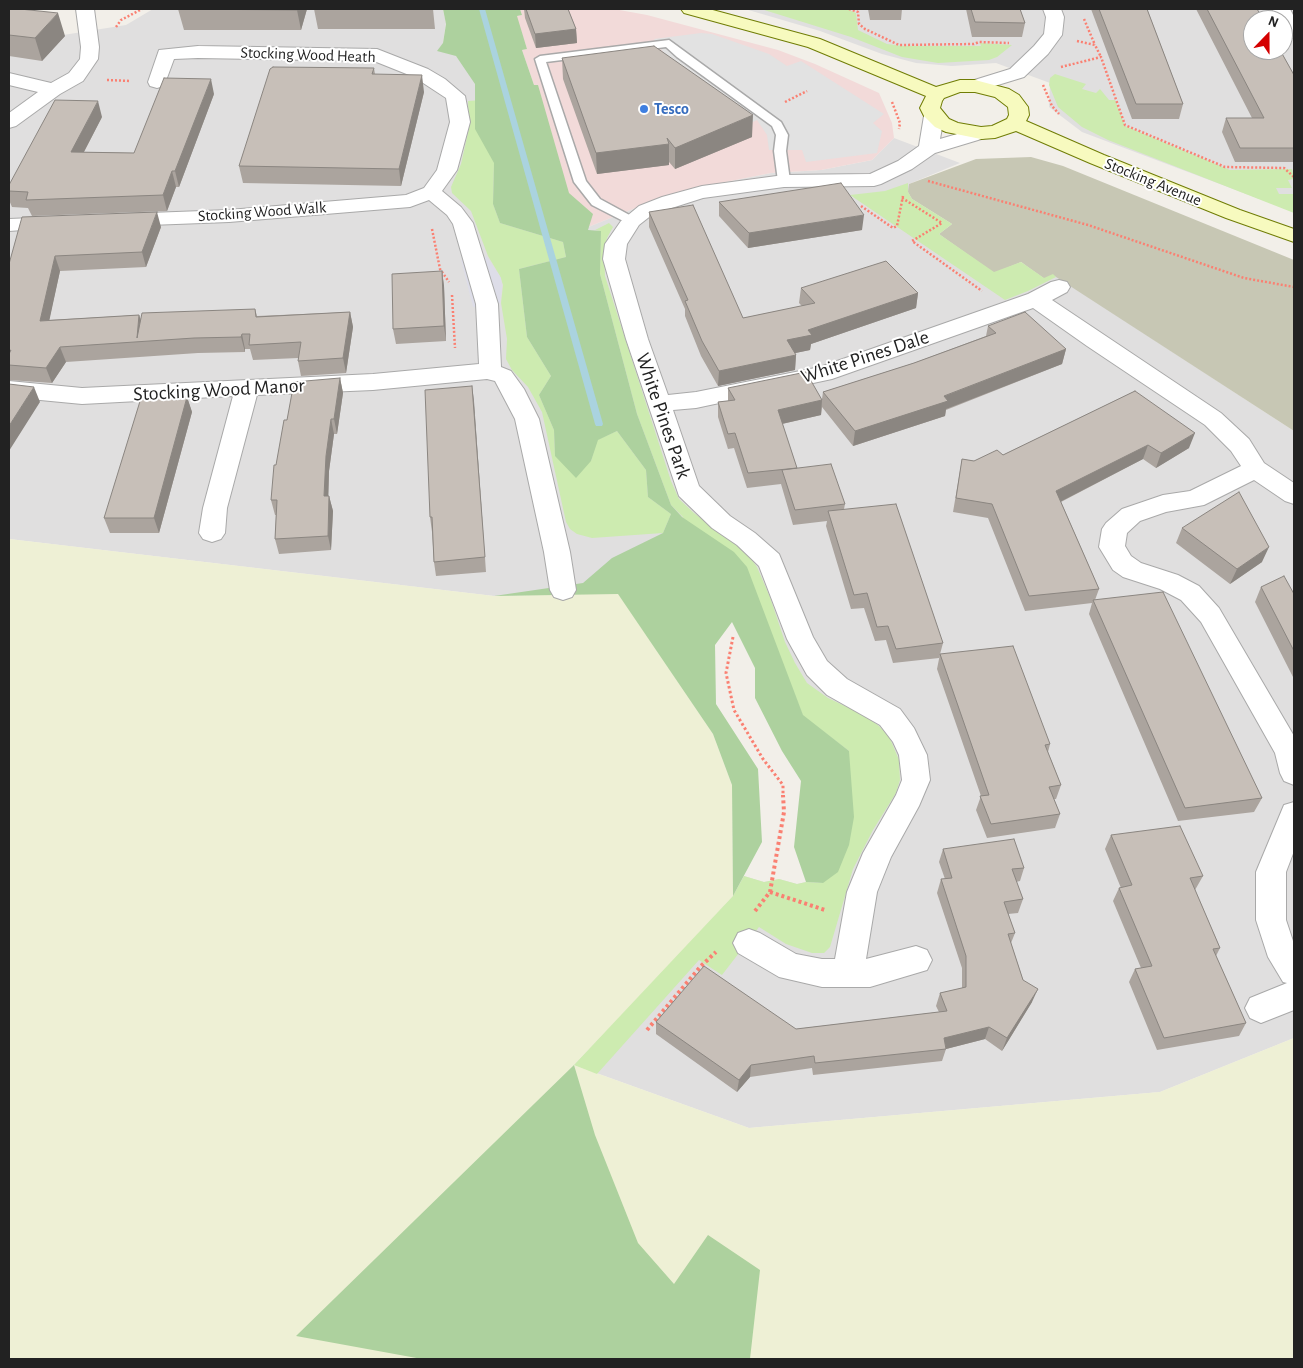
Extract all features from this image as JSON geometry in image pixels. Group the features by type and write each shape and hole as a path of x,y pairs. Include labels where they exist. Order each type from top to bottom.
{"street":[{"path":"9,122 76,77 89,59 90,47 85,9"},
{"path":"690,9 814,43 937,94"},
{"path":"981,133 953,128 942,123 934,116 930,108 932,101 937,94 954,87 975,86 1017,73 1041,50 1053,35 1055,17 1052,9"},
{"path":"1281,9 1294,33"},
{"name":"Stocking Wood Heath","path":"157,82 166,54 198,52 377,55 421,73 455,96 460,122 447,170 431,192"},
{"path":"1012,99 1017,73"},
{"path":"9,80 27,82 54,90"},
{"path":"934,116 928,148 981,133 994,132 1015,123 1019,115 1018,107 1012,99 1002,93 975,86"},
{"name":"Stocking Avenue","path":"1015,123 1097,159 1294,236"},
{"name":"White Pines Park","path":"849,974 862,892 878,853 909,798 916,780 913,755 904,736 890,717 837,687 817,668 800,639 770,562 746,539 721,522 688,490 638,339 614,259 616,244 631,221 646,210 670,201 702,192 784,181 874,180 905,165 928,148"},
{"path":"431,192 454,210 463,223 487,304 491,362 489,371 503,376 512,389 527,419 557,552 563,590"},
{"name":"Stocking Wood Walk","path":"9,225 229,216 410,202 431,192"},
{"name":"White Pines Dale","path":"660,404 696,400 824,374 1036,299 1059,287"},
{"path":"1036,299 1095,341 1213,419 1240,445 1255,469 1294,495"},
{"name":"Stocking Wood Manor","path":"9,389 82,396 373,382 489,371"},
{"path":"212,533 215,508 247,389"},
{"path":"1255,469 1195,499 1163,504 1131,515 1115,529 1112,547 1122,563 1132,570 1169,582 1190,593 1210,615 1289,752 1294,773"},
{"path":"1294,814 1271,872 1271,920 1279,946 1294,972"},
{"path":"739,936 790,967 822,973 870,973 916,960"},
{"path":"1261,1008 1294,995"}],"lane":[{"path":"631,221 596,202 580,182 540,59 669,43 680,55 763,112 777,124 782,135 780,151 784,181"}],"path":[{"path":"119,23 142,9"},
{"path":"849,9 858,12 859,24 899,45 974,44 979,42 1015,44"},
{"path":"1084,18 1095,45"},
{"path":"1059,68 1101,57 1126,125 1225,167 1284,168 1294,177"},
{"path":"905,165 928,181 1088,225 1244,278 1294,287"},
{"path":"860,206 893,228 897,226 904,188"},
{"path":"902,198 942,223 912,241 983,291"},
{"path":"452,287 455,350"},
{"path":"647,1030 701,966 739,936 770,892 784,812 783,785 763,760 734,710 726,674 733,637"},
{"path":"770,892 856,921"}],"shaded area":[{"path":"153,9 443,9 446,23 443,43 456,56 477,71 568,235 668,195 690,189 771,173 821,170 872,160 894,138 960,163 909,184 912,199 952,224 939,234 1053,274 1294,431 1294,1038 1160,1092 749,1128 574,1065 733,896 744,876 764,882 779,879 797,884 806,882 823,883 803,716 747,567 618,593 494,596 9,539 9,19 57,36 126,25"},
{"path":"520,9 614,9 647,15 778,50 815,64 879,93 892,123 894,138 872,160 821,170 771,173 690,189 668,195 568,235 537,85 534,85 522,50 527,49 516,16 522,15"},
{"path":"745,9 1294,9 1294,212 1082,132 1049,107 1050,83 996,63 952,66 916,63 882,54 820,31"},
{"path":"701,33 712,34 769,54 787,66 801,61 884,114 873,123 882,131 877,153 806,162 802,150 769,150 767,135 757,120 744,126 665,55 654,39"},
{"path":"1031,157 1063,166 1294,260 1294,431 1053,275 1045,279 1021,262 994,273 939,234 952,224 912,199 908,192 909,184 976,159"},
{"path":"487,257 501,278 500,303 473,307 461,260"},
{"path":"9,539 494,596 618,593 713,734 732,785 733,896 574,1065 749,1128 1160,1092 1294,1038 1294,1359 9,1359"}],"green space":[{"path":"443,9 520,9 522,15 517,16 527,49 522,50 534,85 538,85 569,193 593,214 588,230 601,231 600,274 637,414 671,505 682,517 734,552 747,567 803,715 849,751 854,817 849,845 838,872 823,883 806,882 794,847 801,781 782,751 755,698 755,668 732,622 715,645 716,704 758,769 762,842 733,896 732,785 713,734 618,594 494,596 583,583 612,558 663,533 671,514 648,497 646,470 617,431 598,440 591,461 576,478 555,456 554,430 539,395 551,376 527,337 519,269 566,257 563,242 500,223 493,204 494,163 475,129 475,84 456,56 437,51 443,43 446,24"},
{"path":"761,9 847,9 856,13 858,30 887,44 903,46 981,46 980,43 1012,45 997,57 989,60 938,63 902,57 851,37"},
{"path":"1055,74 1086,84 1082,89 1096,93 1100,89 1109,100 1115,100 1125,126 1230,170 1292,169 1294,179 1288,180 1292,188 1276,188 1279,194 1294,194 1294,213 1108,140 1082,127 1058,107 1049,85 1050,78"},
{"path":"482,100 494,163 493,204 500,223 563,242 566,257 519,269 527,337 551,376 539,395 554,430 555,456 591,461 597,440 617,431 646,470 648,497 671,514 663,533 592,538 577,534 570,529 566,522 542,412 528,387 512,370 506,359 507,339 501,303 503,285 500,276 488,256 471,211 452,193 451,187 461,164 469,128 468,101"},
{"path":"908,183 908,192 912,199 952,224 939,234 994,272 1021,262 1044,278 1053,274 1056,277 1005,300 850,195 885,191"},
{"path":"609,223 613,227 607,238 604,251 605,276 671,481 679,499 694,513 747,553 757,567 770,597 785,642 807,683 828,698 864,715 889,736 899,760 900,780 896,793 873,830 853,869 830,947 824,953 812,953 786,944 759,927 722,975 699,960 597,1074 574,1065 733,896 744,876 764,882 779,879 797,884 806,882 823,883 849,751 803,716 776,647 682,516 671,505 637,414 600,274 601,231 595,230"},
{"path":"574,1065 595,1135 638,1243 674,1284 708,1235 760,1270 750,1359 422,1359 296,1336"}],"building":[{"path":"9,9 58,13 35,38 9,35"},
{"path":"178,9 297,9 297,10"},
{"path":"526,9 568,9 576,29 535,34"},
{"path":"971,9 1020,9 1025,23 975,22"},
{"path":"1099,9 1147,9 1183,104 1136,104"},
{"path":"1207,9 1257,9 1243,10 1243,60 1286,60 1294,75 1294,148 1240,148 1226,118 1264,118"},
{"name":"Tesco","path":"654,46 753,115 675,148 667,138 669,144 596,153 562,58"},
{"path":"273,67 374,68 372,74 422,75 399,169 239,166 270,69"},
{"path":"164,78 211,79 175,171 172,171 163,195 26,200 28,192 9,191 9,185 55,100 98,101 71,152 134,153"},
{"path":"841,183 864,215 749,233 719,202"},
{"path":"693,205 743,318 815,303 801,288 886,261 918,293 808,330 812,335 787,340 796,355 719,371 702,341 685,301 688,300 649,212"},
{"path":"157,212 142,252 55,256 40,321 139,315 137,338 142,313 255,309 256,317 350,312 343,358 298,361 301,342 249,345 250,334 242,334 241,337 194,338 60,347 46,368 9,365 11,350 9,351 9,264 22,217"},
{"path":"442,271 444,326 393,329 392,274"},
{"path":"1025,312 1066,349 944,396 948,401 855,431 823,392 914,363 996,333 988,326"},
{"path":"806,372 822,400 778,410 797,468 748,473 735,433 728,434 718,402 735,400 728,388"},
{"path":"340,378 334,419 331,419 326,456 324,496 329,496 328,536 275,539 277,500 271,500 274,465 276,465 284,420 287,420 294,382"},
{"path":"9,384 34,387 9,426"},
{"path":"472,386 485,557 434,562 432,517 430,517 425,390"},
{"path":"1135,391 1195,433 1161,453 1148,445 1056,491 1099,589 1029,596 992,504 956,498 962,459 974,461 997,450 1003,455"},
{"path":"187,397 154,518 104,518 141,398"},
{"path":"831,464 845,504 795,510 782,470"},
{"path":"1239,492 1269,547 1237,569 1182,528"},
{"path":"896,504 943,643 896,649 888,626 877,627 867,593 854,595 828,511"},
{"path":"1284,576 1294,594 1294,651 1261,587"},
{"path":"1163,592 1262,798 1185,808 1093,600"},
{"path":"1013,646 1050,744 1045,745 1061,785 1049,787 1060,814 991,824 980,796 989,795 940,654"},
{"path":"1180,826 1203,876 1190,878 1220,948 1213,949 1246,1023 1164,1038 1135,969 1152,966 1119,888 1132,885 1111,835"},
{"path":"1014,839 1024,868 1012,869 1023,899 1004,902 1015,933 1008,934 1023,980 1038,989 1007,1038 989,1027 944,1038 946,1049 815,1063 814,1056 751,1065 739,1080 656,1022 704,966 796,1029 947,1011 940,993 966,987 966,956 941,879 952,878 943,849"}],"waterway":[{"path":"482,9 599,424"}],"place":[{"name":"Tesco","path":"644,109"}]}
